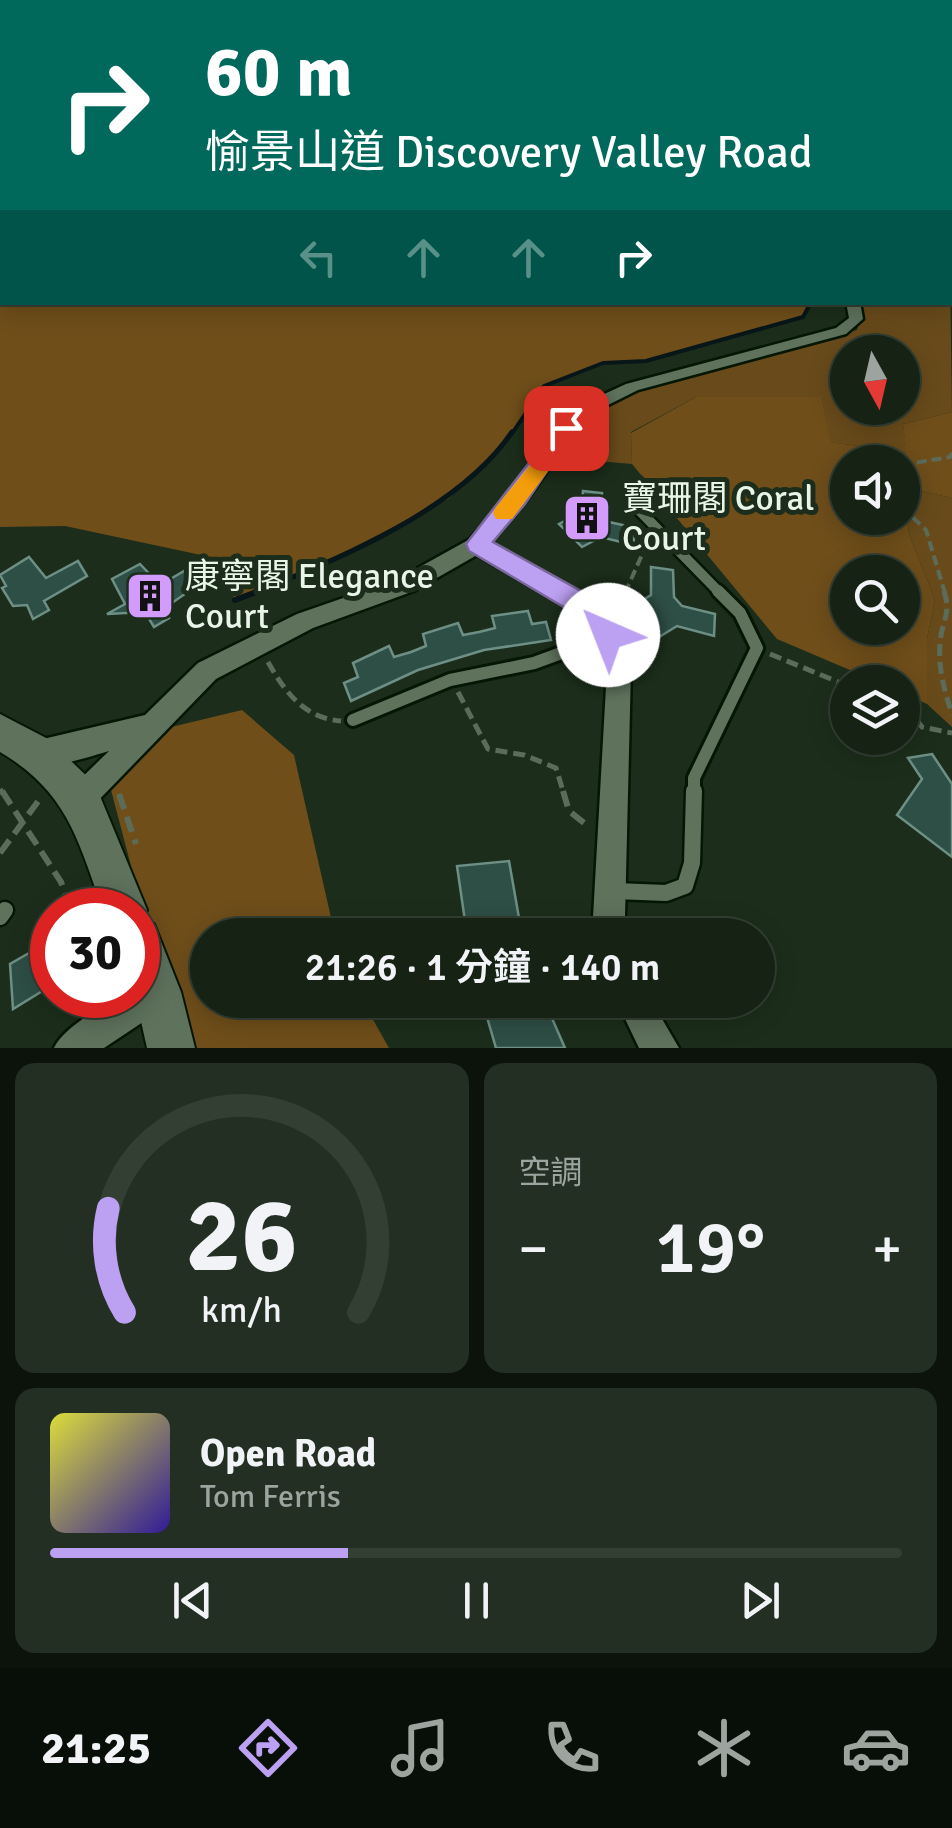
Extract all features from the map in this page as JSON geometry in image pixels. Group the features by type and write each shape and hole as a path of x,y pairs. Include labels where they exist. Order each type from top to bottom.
{"street":[{"path":"73,795 207,671 305,621 406,585 478,544 580,412 632,387 846,329 857,316 853,305"},
{"path":"478,544 602,624 619,669 611,918"},
{"path":"35,752 75,747 149,726"},
{"path":"0,732 35,752 73,795 115,888"},
{"path":"160,1001 171,1048"},
{"path":"72,1048 118,1018"},
{"path":"641,1018 662,1048"}],"lane":[{"path":"610,890 666,893 684,886 692,863 694,778 757,648 740,613 632,503"},
{"path":"353,720 450,680 534,663 602,624"}],"path":[{"path":"920,462 950,457 952,453"},
{"path":"920,524 926,530 950,610 940,638 939,672 952,715"},
{"path":"602,624 629,590 654,525"},
{"path":"262,643 281,684 303,709 322,722 353,720"},
{"path":"757,648 830,678"},
{"path":"450,680 488,749 524,754 556,768 569,810 612,846"},
{"path":"920,724 952,733"},
{"path":"0,789 63,888"},
{"path":"0,852 22,822 73,795 136,844"}],"shaded area":[{"path":"810,305 803,317 646,361 603,363 544,386 499,452 448,499 302,574 235,600 215,558 65,526 0,527 0,306"},
{"path":"855,305 950,305 952,412 920,420 920,335 839,335 857,330 862,314"},
{"path":"830,338 830,425 903,425 906,445 829,442 822,397 696,397 631,432 632,464 562,458 583,422 624,396"},
{"path":"696,397 822,397 830,442 851,445 830,445 830,535 909,535 917,555 830,555 830,645 920,645 920,562 935,600 927,639 927,704 920,701 920,665 838,665 777,639 632,464 631,433"},
{"path":"952,412 952,498 920,491 920,445 905,445 903,425 920,425 920,420"},
{"path":"920,491 952,498 952,727 927,704 927,639 935,600 909,535 920,535"},
{"path":"242,710 294,755 331,918 190,918 190,1018 372,1018 389,1048 179,1048 160,976 160,888 137,888 111,790 163,729"}],"building":[{"name":"寶珊閣 Coral Court","path":"583,491 602,493 600,520 636,528 633,545 601,537 582,547 559,524 581,512"},
{"path":"29,557 46,578 78,561 87,576 44,601 49,610 33,619 27,605 13,606 2,588 6,586 0,575"},
{"name":"康寧閣 Elegance Court","path":"140,564 160,585 191,567 201,583 163,609 169,618 154,627 145,612 107,614 125,604 112,579"},
{"path":"651,567 673,570 674,597 682,606 715,614 714,636 677,626 656,639 628,609 651,595"},
{"path":"528,611 532,624 546,622 551,640 484,650 418,670 351,701 344,683 358,677 353,663 389,646 394,657 411,652 426,646 423,634 458,623 463,635 495,628 492,616"},
{"path":"932,754 952,784 952,857 897,815 922,779 908,758"},
{"path":"509,861 519,918 465,918 457,866"},
{"path":"30,952 30,999 13,1009 10,964"},
{"path":"487,1018 552,1018 565,1048 496,1048"}],"waterway":[{"path":"806,310 809,305"},
{"path":"511,435 544,386 603,363 646,361 803,317 808,308"},
{"path":"253,593 359,548 430,508 489,460 512,432"},
{"path":"235,600 259,591"}],"slow traffic":[{"path":"504,513 542,465"}],"place":[{"name":"寶珊閣 Coral Court","path":"587,518"},
{"name":"康寧閣 Elegance Court","path":"150,596"}],"route":[{"path":"566,428 517,498 478,544 596,613 608,635"}]}
